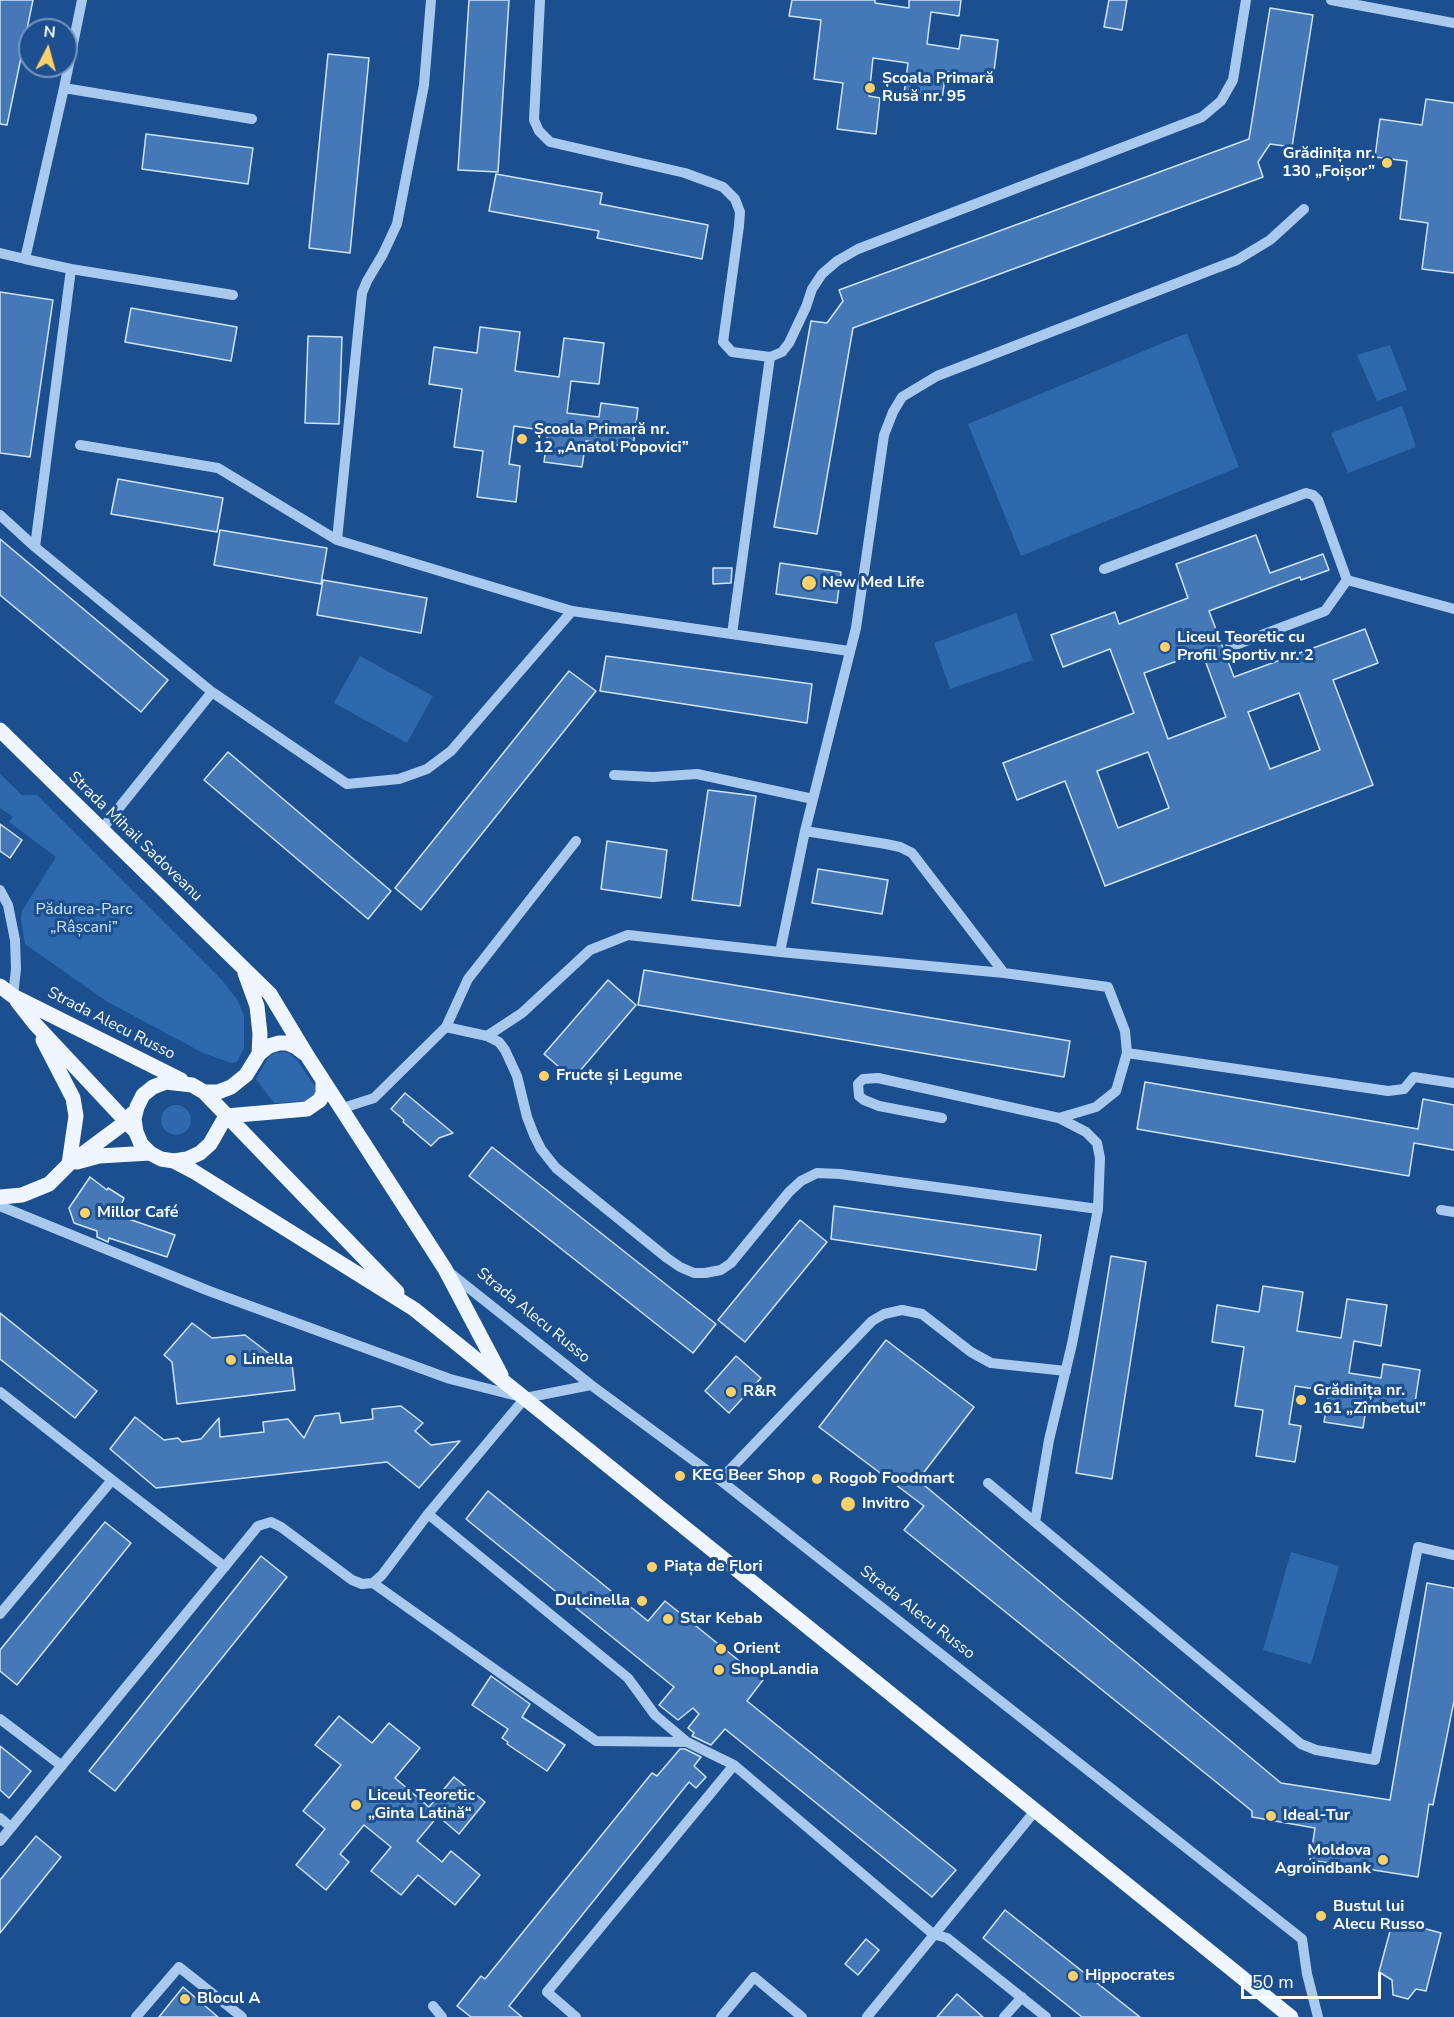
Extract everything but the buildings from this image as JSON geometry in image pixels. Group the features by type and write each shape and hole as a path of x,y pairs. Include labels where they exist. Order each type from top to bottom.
{"main road":[{"name":"Strada Mihail Sadoveanu","path":"0,730 270,994 445,1269 503,1381"},
{"name":"Strada Mihail Sadoveanu","path":"244,970 257,1006 260,1034 259,1054"},
{"name":"Strada Alecu Russo","path":"0,986 13,996 198,1089"},
{"name":"Strada Alecu Russo","path":"13,996 35,1024 131,1126"},
{"path":"35,1024 73,1098 76,1116 69,1164"},
{"path":"0,1197 36,1191 49,1184 69,1164 131,1126 143,1095 153,1087 166,1082 218,1092 231,1088 246,1075 259,1054 269,1046 279,1043 296,1047 308,1057"},
{"path":"307,1108 320,1100 323,1093 323,1080"},
{"path":"198,1089 414,1309 1291,2017"},
{"path":"226,1116 307,1108 343,1108"},
{"path":"131,1126 141,1144 150,1153 161,1159 174,1161 187,1159 200,1153 210,1144 226,1116"},
{"path":"69,1164 99,1156 150,1153"},
{"path":"174,1161 414,1309"}],"street":[{"path":"26,259 82,0"},
{"path":"337,540 362,293 397,224 424,85 431,0"},
{"path":"540,0 534,120 539,131 550,142 685,173 723,187 735,199 740,212 740,226 723,342 732,352 770,357 782,352 789,342 807,307 812,290 822,274 837,261 858,249 1202,117 1221,101 1233,80 1246,0"},
{"path":"1331,0 1454,23"},
{"path":"64,88 252,119"},
{"path":"780,952 805,831 858,614 884,435 902,397 937,376 1237,260 1270,240 1304,209"},
{"path":"0,253 71,269 233,295"},
{"path":"35,547 71,269"},
{"path":"732,634 770,357"},
{"path":"80,445 218,468 337,540 572,611 849,651"},
{"path":"1104,569 1306,493 1318,500 1347,580"},
{"path":"0,515 35,547 212,692 347,784 399,779 428,769 451,750 572,611"},
{"path":"1347,580 1454,609"},
{"path":"1230,647 1325,611 1347,580"},
{"path":"102,829 212,692"},
{"path":"614,775 653,777 697,774 813,799"},
{"path":"805,831 886,843 912,854 1004,973"},
{"path":"343,1108 374,1098 446,1027 468,979 576,841"},
{"path":"0,890 8,905 15,940 16,969 13,996"},
{"path":"487,1036 522,1013 590,950 628,935 1004,973 1108,987 1125,1031 1127,1053 1116,1091 1096,1107 1059,1118"},
{"path":"446,1027 487,1036 499,1042 512,1063 534,1135 541,1149 556,1168 667,1258 694,1273 705,1274 721,1270 731,1263 789,1192 801,1180 817,1173 840,1174 1098,1209"},
{"path":"1127,1053 1388,1091 1404,1089 1414,1077 1454,1083"},
{"path":"942,1118 879,1106 864,1100 859,1096 858,1084 863,1079 878,1078 1059,1118 1086,1132 1097,1143 1100,1158 1098,1209 1066,1371 1049,1440 1035,1522"},
{"path":"0,1206 198,1286 450,1379 525,1398 591,1385"},
{"path":"1441,1210 1454,1212"},
{"name":"Strada Alecu Russo","path":"445,1269 591,1385 720,1480 1302,1939 1307,1974 1318,2017"},
{"path":"720,1480 872,1321 884,1314 902,1310 922,1314 971,1352 991,1363 1066,1371"},
{"path":"0,1392 225,1567"},
{"path":"0,1841 258,1526 271,1522 352,1580 362,1584 373,1582 382,1575 428,1515 525,1398"},
{"path":"0,1614 112,1480"},
{"path":"988,1483 1301,1744 1316,1750 1375,1761 1418,1547 1454,1555"},
{"path":"428,1515 628,1678 655,1715 687,1742 734,1765 933,1934 947,1938 1046,2017"},
{"path":"373,1582 596,1741 687,1742"},
{"path":"0,1719 62,1766"},
{"path":"576,2017 547,1992 734,1765"},
{"path":"867,2017 1035,1811"},
{"path":"0,1818 11,1827"},
{"path":"136,2017 179,1967 242,2017"},
{"path":"721,2017 754,1977 802,2017"},
{"path":"1004,2017 1022,1997"},
{"path":"433,2006 442,2017"}],"green space":[{"path":"1187,333 1239,467 1021,556 968,424"},
{"path":"1390,345 1407,390 1377,401 1357,355"},
{"path":"1402,406 1416,447 1348,473 1331,433"},
{"path":"1016,613 1033,660 950,689 934,643"},
{"path":"360,656 433,696 407,743 334,703"},
{"name":"Pădurea-Parc „Râșcani”","path":"0,774 22,795 37,795 222,980 238,1001 244,1016 244,1048 237,1062 231,1063 203,1053 106,1001 25,944 22,911 56,857 9,822 13,817 0,808"},
{"path":"274,1053 289,1053 296,1059 315,1086 315,1093 307,1101 274,1103 256,1079 268,1058"},
{"path":"176,1105 187,1109 191,1120 187,1131 176,1135 165,1131 161,1120 165,1109"},
{"path":"1291,1552 1339,1566 1311,1664 1263,1650"}],"place":[{"name":"Școala Primară Rusă nr. 95","path":"870,88"},
{"name":"Grădinița nr. 130 „Foișor”","path":"1387,163"},
{"name":"Școala Primară nr. 12 „Anatol Popovici”","path":"522,439"},
{"name":"New Med Life","path":"809,583"},
{"name":"Liceul Teoretic cu Profil Sportiv nr. 2","path":"1165,647"},
{"name":"Fructe și Legume","path":"544,1076"},
{"name":"Millor Café","path":"85,1213"},
{"name":"Linella","path":"231,1360"},
{"name":"R&R","path":"731,1392"},
{"name":"Grădinița nr. 161 „Zîmbetul”","path":"1301,1400"},
{"name":"KEG Beer Shop","path":"680,1476"},
{"name":"Rogob Foodmart","path":"817,1479"},
{"name":"Invitro","path":"848,1504"},
{"name":"Piața de Flori","path":"652,1567"},
{"name":"Dulcinella","path":"642,1601"},
{"name":"Star Kebab","path":"668,1619"},
{"name":"Orient","path":"721,1649"},
{"name":"ShopLandia","path":"719,1670"},
{"name":"Liceul Teoretic „Ginta Latină“","path":"356,1805"},
{"name":"Ideal-Tur","path":"1271,1816"},
{"name":"Moldova Agroindbank","path":"1383,1860"},
{"name":"Bustul lui Alecu Russo","path":"1321,1916"},
{"name":"Hippocrates","path":"1073,1976"},
{"name":"Blocul A","path":"185,1999"}]}
